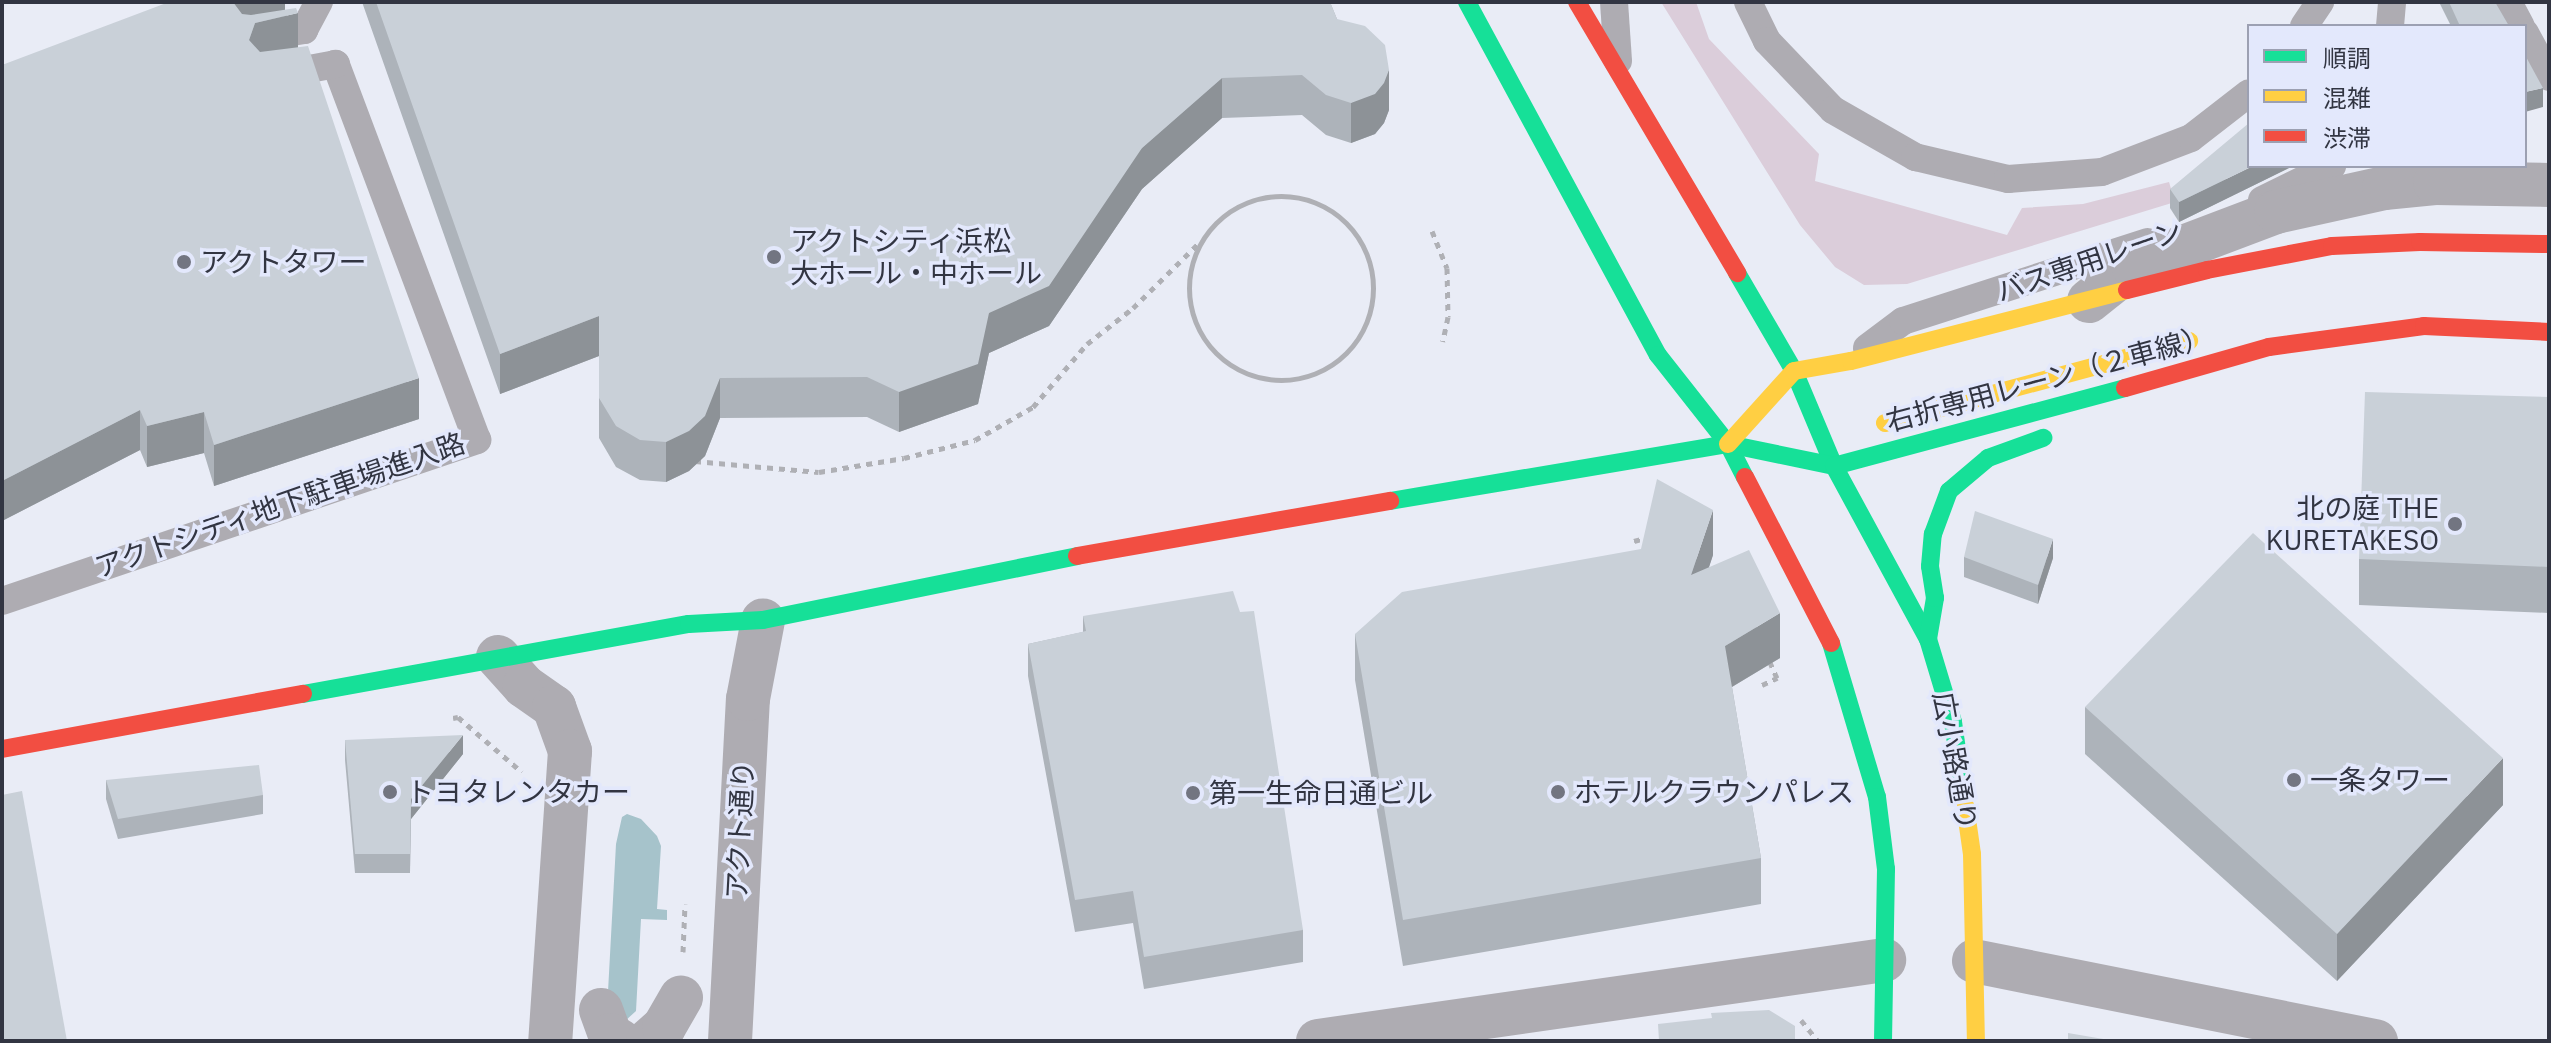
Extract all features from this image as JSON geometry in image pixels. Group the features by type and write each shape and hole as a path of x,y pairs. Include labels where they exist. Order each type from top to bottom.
{"street":[{"path":"1467,2 1658,355 1728,444 1836,653 1877,797 1886,869 1883,1041"},
{"name":"広小路通り","path":"1577,2 1794,371 1834,466 1928,639 1953,722 1972,854 1976,1041"},
{"path":"2089,301 2133,266 2276,212 2384,188 2422,184 2549,185"},
{"path":"1728,444 1736,413 1794,371 1851,361 2207,270 2332,246 2420,242 2549,244"},
{"path":"2350,318 2424,326 2549,332"},
{"path":"2,749 689,624 763,620 1136,544 1728,444 1834,466 1992,426 2269,347 2330,342 2424,326"},
{"name":"右折専用レーン（２車線）","path":"1797,430 1853,430 2212,335"},
{"path":"2309,360 2330,342"},
{"path":"1682,385 1736,413 1772,426"},
{"path":"1928,639 1935,598 1930,566 1933,534 1949,491 1966,473 1988,458 2054,433"},
{"name":"アクト通り","path":"730,1041 748,699 763,620"},
{"path":"498,657 524,686 554,707 570,751 550,1041"},
{"path":"1318,1041 1362,1038 1884,960"},
{"path":"1974,961 2376,1041"},
{"path":"648,1041 664,1027 681,997"}],"lane":[{"path":"249,39 304,30 319,2"},
{"path":"1614,2 1619,73"},
{"path":"1748,2 1767,41 1833,110 1915,157 2008,179 2102,172 2191,138 2247,95"},
{"path":"2305,24 2320,2"},
{"path":"2390,24 2392,2"},
{"path":"2508,2 2520,24"},
{"path":"2527,37 2549,77"},
{"name":"アクトシティ地下駐車場進入路","path":"2,601 477,440 336,64 265,77"},
{"name":"バス専用レーン","path":"1851,361 1903,321 2051,276 2222,215 2301,183 2328,168"}],"path":[{"path":"691,461 819,472 904,458 975,440 1033,407 1087,344 1133,308 1198,244 1217,220 1242,203 1272,195 1302,197 1331,209 1353,230 1369,256 1374,287 1369,317 1355,344 1332,366 1304,378 1273,380 1243,373 1217,356 1198,332 1188,303 1188,272 1198,244"},
{"path":"1432,231 1447,268 1448,317 1443,341"},
{"path":"1634,541 1654,536"},
{"path":"1762,685 1777,678 1764,650"},
{"path":"442,720 458,717 522,772 522,788"}],"shaded area":[{"path":"1661,2 1696,2 1709,39 1819,154 1815,181 2007,235 2022,208 2083,204 2169,182 2175,202 1907,284 1864,285 1835,267 1800,225"}],"water":[{"path":"627,814 641,819 657,836 661,846 657,909 667,910 667,920 641,919 636,1011 625,1021 607,1010 616,844 622,817"}],"building":[{"name":"アクトタワー","path":"169,2 233,2 242,14 251,15 296,8 298,13 255,23 249,40 260,52 308,46 419,378 214,445 204,412 147,426 140,410 2,481 2,65"},
{"name":"アクトシティ浜松 大ホール・中ホール","path":"376,2 1330,2 1337,19 1365,26 1385,45 1389,70 1375,94 1351,103 1326,95 1302,75 1222,78 1142,148 1049,286 989,313 978,364 899,392 867,377 720,378 705,416 689,431 666,442 640,440 616,426 599,398 599,316 500,354"},
{"path":"2449,2 2495,2 2508,24 2459,24"},
{"path":"2527,59 2543,88 2527,92"},
{"path":"2247,125 2249,168 2179,202 2170,189"},
{"name":"北の庭 THE KURETAKESO","path":"2365,392 2549,397 2549,567 2359,559"},
{"name":"ホテルクラウンパレス","path":"1657,479 1713,510 1691,575 1749,550 1780,613 1725,646 1761,858 1403,920 1355,634 1402,592 1641,549"},
{"path":"1975,511 2053,539 2038,585 1964,557"},
{"name":"一条タワー","path":"2253,533 2503,758 2337,934 2085,707"},
{"name":"第一生命日通ビル","path":"1233,591 1240,612 1254,611 1303,930 1144,957 1133,891 1075,900 1028,644 1086,631 1083,616"},
{"name":"トヨタレンタカー","path":"463,735 411,799 410,854 355,854 345,740"},
{"path":"259,765 263,795 118,819 106,780"},
{"path":"22,791 67,1041 2,1041 2,795"},
{"path":"1769,1010 1795,1026 1795,1041 1659,1041 1658,1024 1712,1018 1711,1013"},
{"path":"2068,1033 2115,1041 2068,1041"}],"traffic: fast":[{"path":"1467,2 1658,355 1728,444 1745,477"},
{"path":"1737,273 1794,371 1834,466 1928,639 1953,722 1963,791"},
{"path":"1390,501 1728,444 1834,466 2125,388"},
{"path":"1928,639 1935,598 1930,566 1933,534 1949,491 1988,458 2043,438"},
{"path":"303,694 689,624 763,620 1077,556"},
{"path":"1831,643 1877,797 1886,869 1883,1041"}],"traffic: slow":[{"path":"1728,444 1794,371 1851,361 2127,290"},
{"path":"1885,423 2189,341"},
{"path":"1963,791 1972,854 1976,1041"}],"traffic: jam":[{"path":"1577,2 1737,273"},
{"path":"2127,290 2207,270 2332,246 2420,242 2549,244"},
{"path":"2125,388 2269,347 2424,326 2549,332"},
{"path":"1745,477 1831,643"},
{"path":"1077,556 1390,501"},
{"path":"2,749 303,694"}],"place":[{"name":"アクトシティ浜松 大ホール・中ホール","path":"774,257"},
{"name":"アクトタワー","path":"184,262"},
{"name":"北の庭 THE KURETAKESO","path":"2455,524"},
{"name":"一条タワー","path":"2294,780"},
{"name":"トヨタレンタカー","path":"390,792"},
{"name":"ホテルクラウンパレス","path":"1558,792"},
{"name":"第一生命日通ビル","path":"1193,793"}]}
